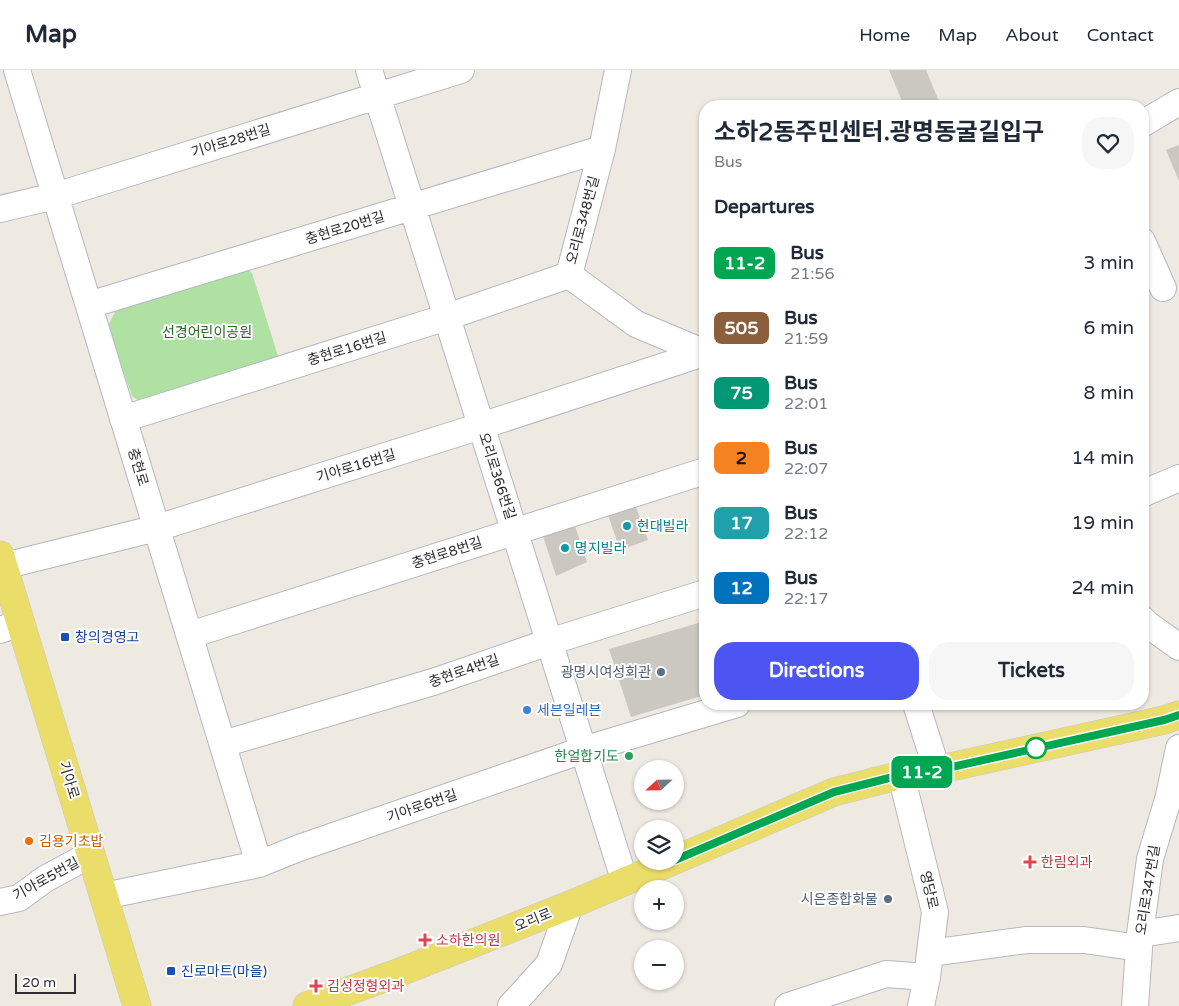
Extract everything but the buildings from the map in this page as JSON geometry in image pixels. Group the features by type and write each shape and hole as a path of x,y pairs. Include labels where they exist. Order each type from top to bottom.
{"main road":[{"name":"기아로","path":"2,560 10,627 91,854 137,1006"},
{"name":"오리로","path":"684,857 834,792 901,775 938,770 1164,720 1179,715"},
{"name":"오리로","path":"306,1006 395,974 570,905 653,870"}],"street":[{"name":"충현로","path":"16,70 260,864"},
{"name":"오리로366번길","path":"369,70 624,882"},
{"name":"기아로28번길","path":"0,208 55,196 461,70"},
{"name":"오리로348번길","path":"618,70 602,150 569,275 636,324 699,351"},
{"path":"1149,120 1179,102"},
{"name":"충현로20번길","path":"88,305 602,150"},
{"path":"1149,257 1163,288"},
{"name":"충현로16번길","path":"123,419 447,317 569,275"},
{"name":"기아로16번길","path":"2,560 157,528 481,426 699,355"},
{"name":"충현로8번길","path":"190,635 699,473"},
{"path":"1149,491 1179,478"},
{"name":"충현로4번길","path":"223,744 433,682 549,642 699,595"},
{"path":"1149,625 1179,647"},
{"name":"기아로6번길","path":"104,896 260,864 308,845 583,750 717,710"},
{"path":"918,710 938,770"},
{"name":"오리로347번길","path":"1135,1006 1139,941 1150,859 1174,801 1179,748"},
{"name":"영당로","path":"901,775 936,912 921,1006"},
{"name":"기아로5번길","path":"0,902 19,898 45,878 91,854"},
{"path":"511,1006 549,964 570,905"},
{"path":"788,1006 886,974 1027,940 1139,941 1179,928"}],"green space":[{"name":"선경어린이공원","path":"245,267 252,273 278,356 275,364 143,404 132,396 108,326 117,308"}],"bus line":[{"name":"11-2","path":"684,856 834,792 901,775 938,770 1164,720 1179,715"}],"place":[{"name":"현대빌라","path":"627,526"},
{"name":"명지빌라","path":"565,548"},
{"name":"창의경영고","path":"65,637"},
{"name":"광명시여성회관","path":"661,672"},
{"name":"세븐일레븐","path":"527,710"},
{"name":"한얼합기도","path":"629,756"},
{"name":"김용기초밥","path":"29,841"},
{"name":"한림외과","path":"1030,862"},
{"name":"시은종합화물","path":"888,899"},
{"name":"소하한의원","path":"425,940"},
{"name":"진로마트(마을)","path":"171,971"},
{"name":"김성정형외과","path":"316,986"}]}
